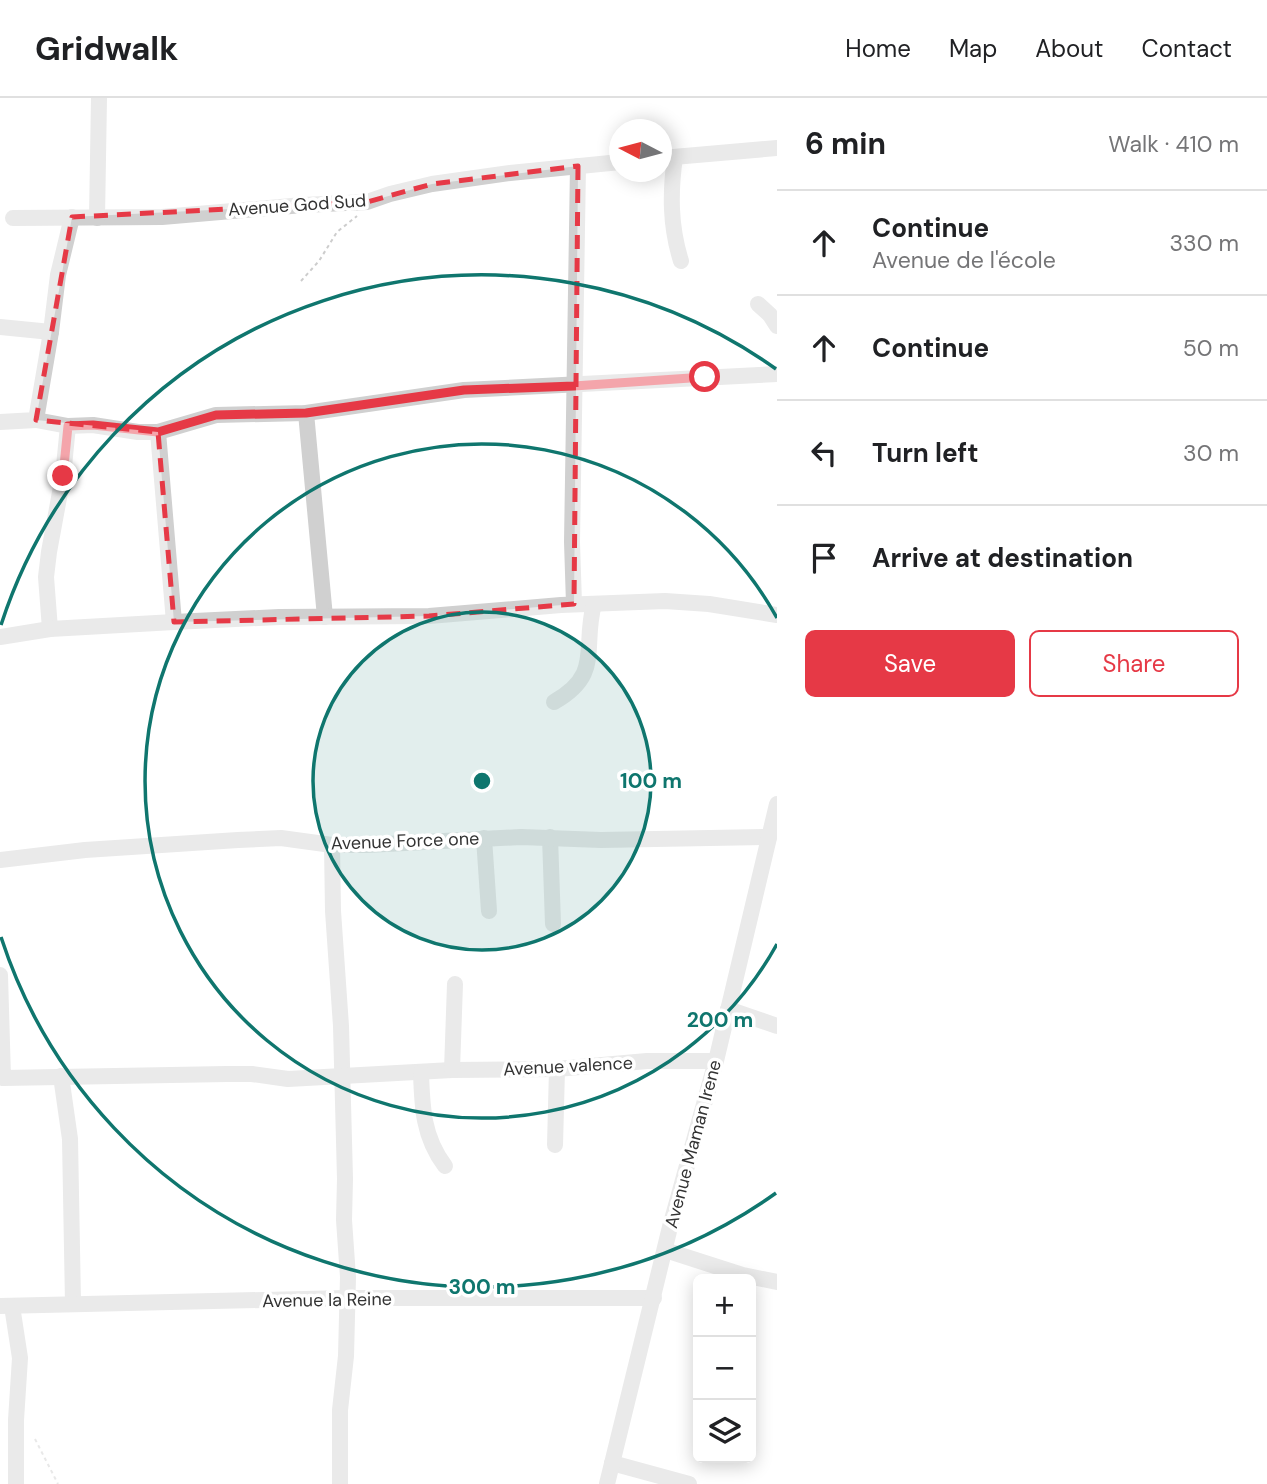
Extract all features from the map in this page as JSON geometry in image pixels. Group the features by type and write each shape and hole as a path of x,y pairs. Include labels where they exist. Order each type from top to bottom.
{"street":[{"path":"97,218 99,98"},
{"path":"672,157 777,148"},
{"name":"Avenue God Sud","path":"13,218 162,217 367,202 432,184 609,163"},
{"path":"574,604 572,542 578,166"},
{"path":"670,182 672,217 681,261"},
{"path":"36,420 58,275 72,217"},
{"path":"758,304 777,326"},
{"path":"0,327 51,332"},
{"path":"0,422 36,420 68,426 93,425 158,432 216,415 306,413 464,390 777,374"},
{"path":"306,413 325,617"},
{"path":"50,629 46,578 48,552 63,476 68,426"},
{"path":"158,432 174,622"},
{"path":"0,636 50,629 174,622 429,616 574,604 665,601 709,604 777,615"},
{"path":"554,702 575,687 588,668 589,623 594,604"},
{"name":"Avenue Maman Irene","path":"607,1484 665,1250 716,1061 777,804"},
{"path":"550,837 554,924"},
{"name":"Avenue Force one","path":"0,860 85,850 238,839 281,838 332,845 428,843 484,838 550,837 601,840 769,837"},
{"path":"484,838 489,911"},
{"path":"332,845 332,911 342,1076 344,1220 348,1277 346,1356 340,1410 340,1484"},
{"name":"Avenue valence","path":"0,975 3,1078 240,1074 288,1079 452,1070 556,1069 647,1061 716,1061"},
{"path":"452,1070 455,984"},
{"path":"728,1009 777,1026"},
{"path":"555,1145 556,1069"},
{"path":"421,1072 426,1130 433,1151 445,1166"},
{"path":"61,1076 70,1139 73,1303"},
{"path":"665,1250 743,1275 777,1282"},
{"name":"Avenue la Reine","path":"6,1306 346,1298 654,1298"},
{"path":"6,1306 20,1357 16,1414 16,1484"},
{"path":"612,1463 656,1479 689,1484"}],"path":[{"path":"301,281 319,261 337,232 353,221 367,202"},
{"path":"35,1439 58,1484"}],"highlighted area":[{"path":"578,166 574,604 429,616 174,622 158,432 36,420 72,217 367,202 432,184"}],"route":[{"path":"63,476 68,426 93,425 138,432 158,432 216,415 306,413 464,390 705,377"}]}
